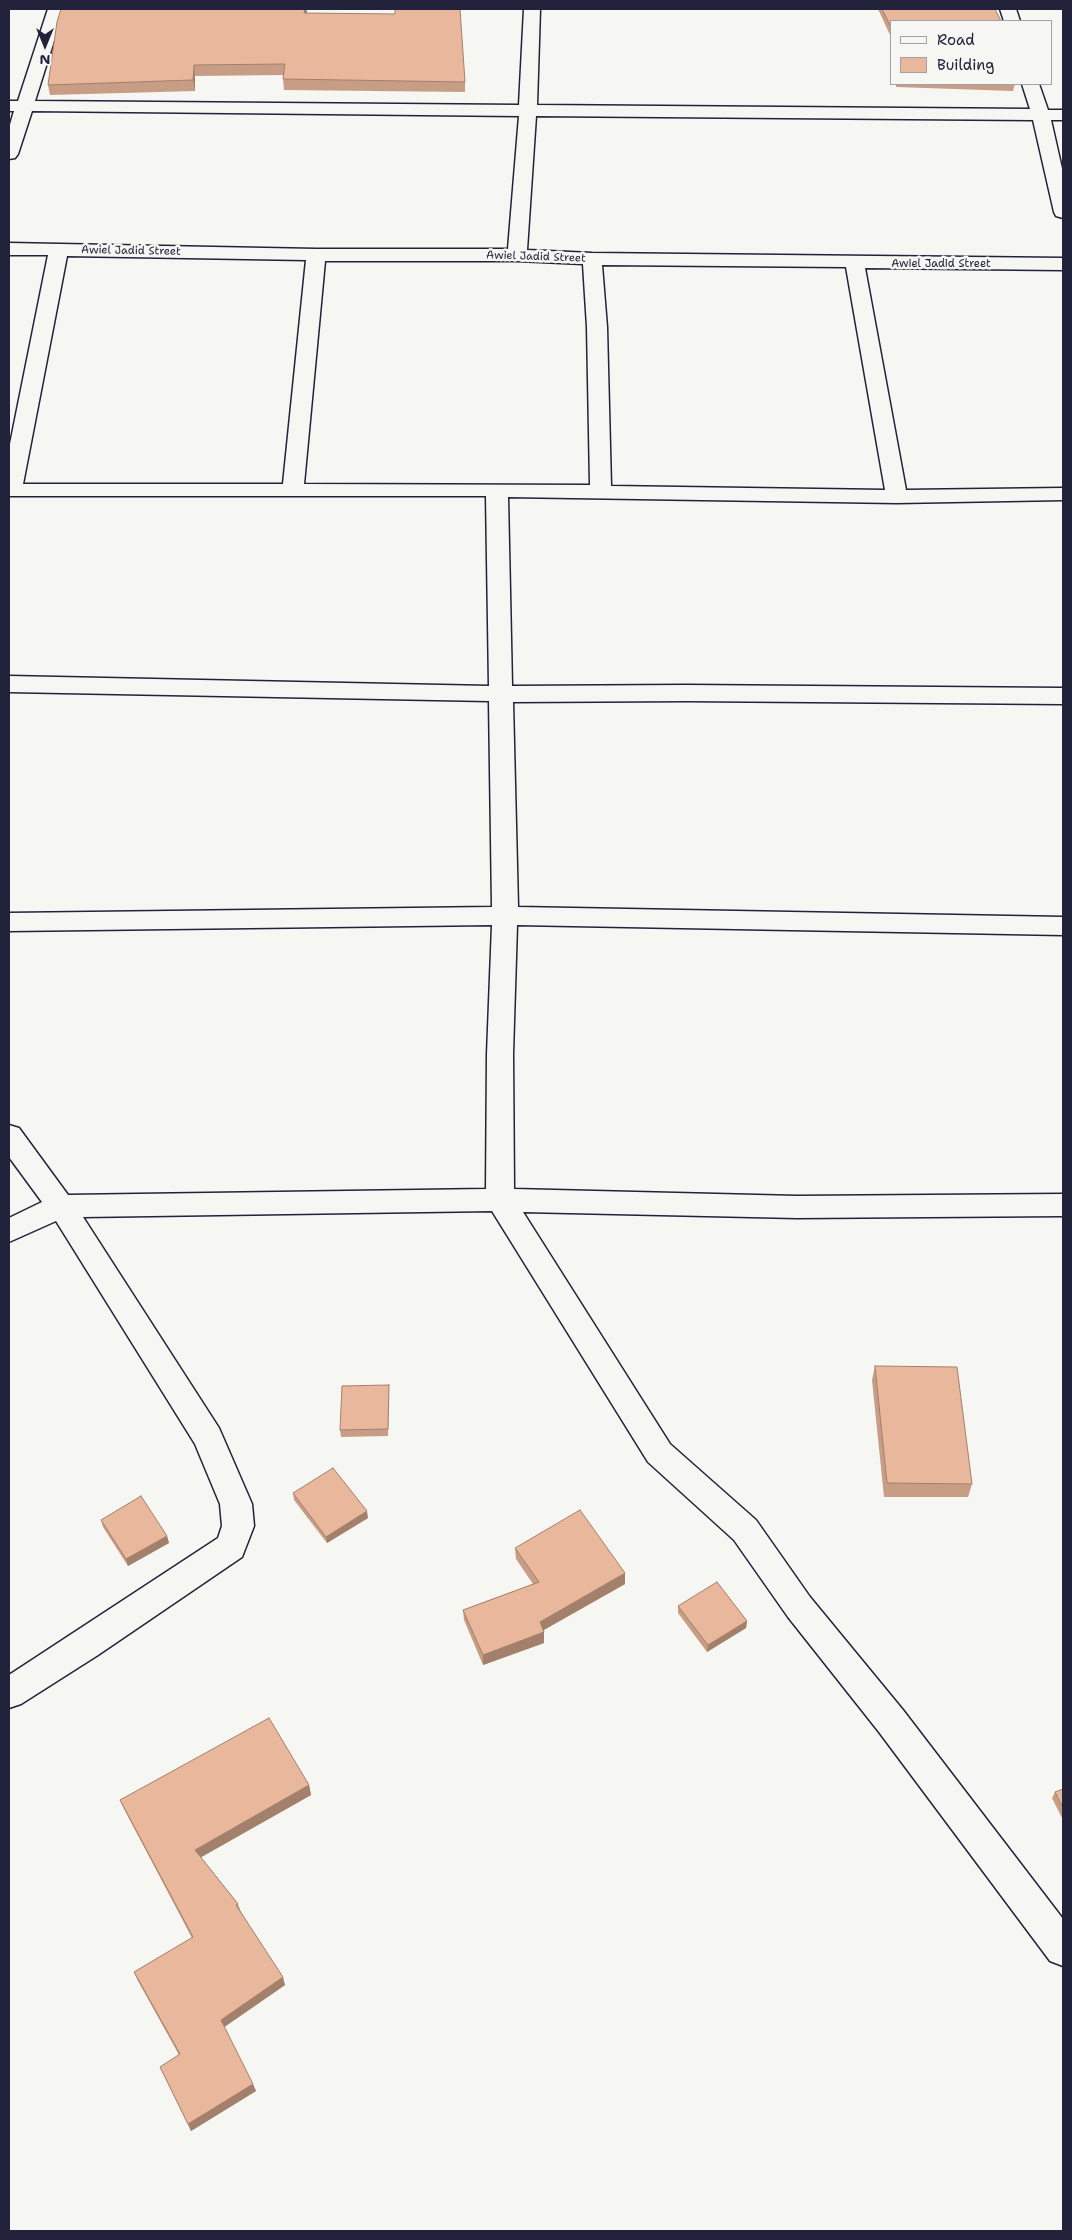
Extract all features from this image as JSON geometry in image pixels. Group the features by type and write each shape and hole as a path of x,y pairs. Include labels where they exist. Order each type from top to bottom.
{"street":[{"path":"9,154 17,106 56,9"},
{"path":"517,255 528,110 532,9"},
{"path":"1031,85 1041,115 1063,212"},
{"path":"17,106 1063,115"},
{"name":"Awiel Jadid Street","path":"9,249 316,255 517,255 592,259 855,263 1063,264"},
{"path":"59,249 10,490 497,490 897,497 1063,494"},
{"path":"293,490 316,255"},
{"path":"592,259 597,327 601,493"},
{"path":"855,263 897,497"},
{"path":"497,490 505,916 500,1054 500,1200 659,1454 746,1530 799,1607 891,1721 1063,1948"},
{"path":"9,684 500,694 686,693 1063,696"},
{"path":"9,922 505,916 1063,926"},
{"path":"9,1136 61,1206 208,1437 236,1504 238,1526 231,1547 9,1693"},
{"path":"9,1231 61,1206 500,1200 797,1207 1063,1205"}],"building":[{"path":"61,9 305,9 304,13 395,14 395,9 460,9 465,82 283,79 285,64 194,65 193,80 48,85 57,22"},
{"path":"882,9 995,9 1000,20 890,20 890,25"},
{"path":"875,1366 957,1367 972,1484 887,1483"},
{"path":"389,1385 388,1429 340,1430 342,1386"},
{"path":"333,1468 367,1511 326,1537 293,1493"},
{"path":"141,1496 167,1536 126,1559 101,1520"},
{"path":"580,1510 625,1573 540,1622 544,1632 483,1655 463,1610 539,1582 515,1548"},
{"path":"717,1582 747,1621 708,1645 678,1606"},
{"path":"269,1718 309,1785 195,1850 238,1904 236,1905 283,1977 221,2020 253,2084 188,2124 160,2067 180,2054 134,1972 193,1937 120,1800"},
{"path":"1063,1789 1063,1808 1055,1792"}]}
